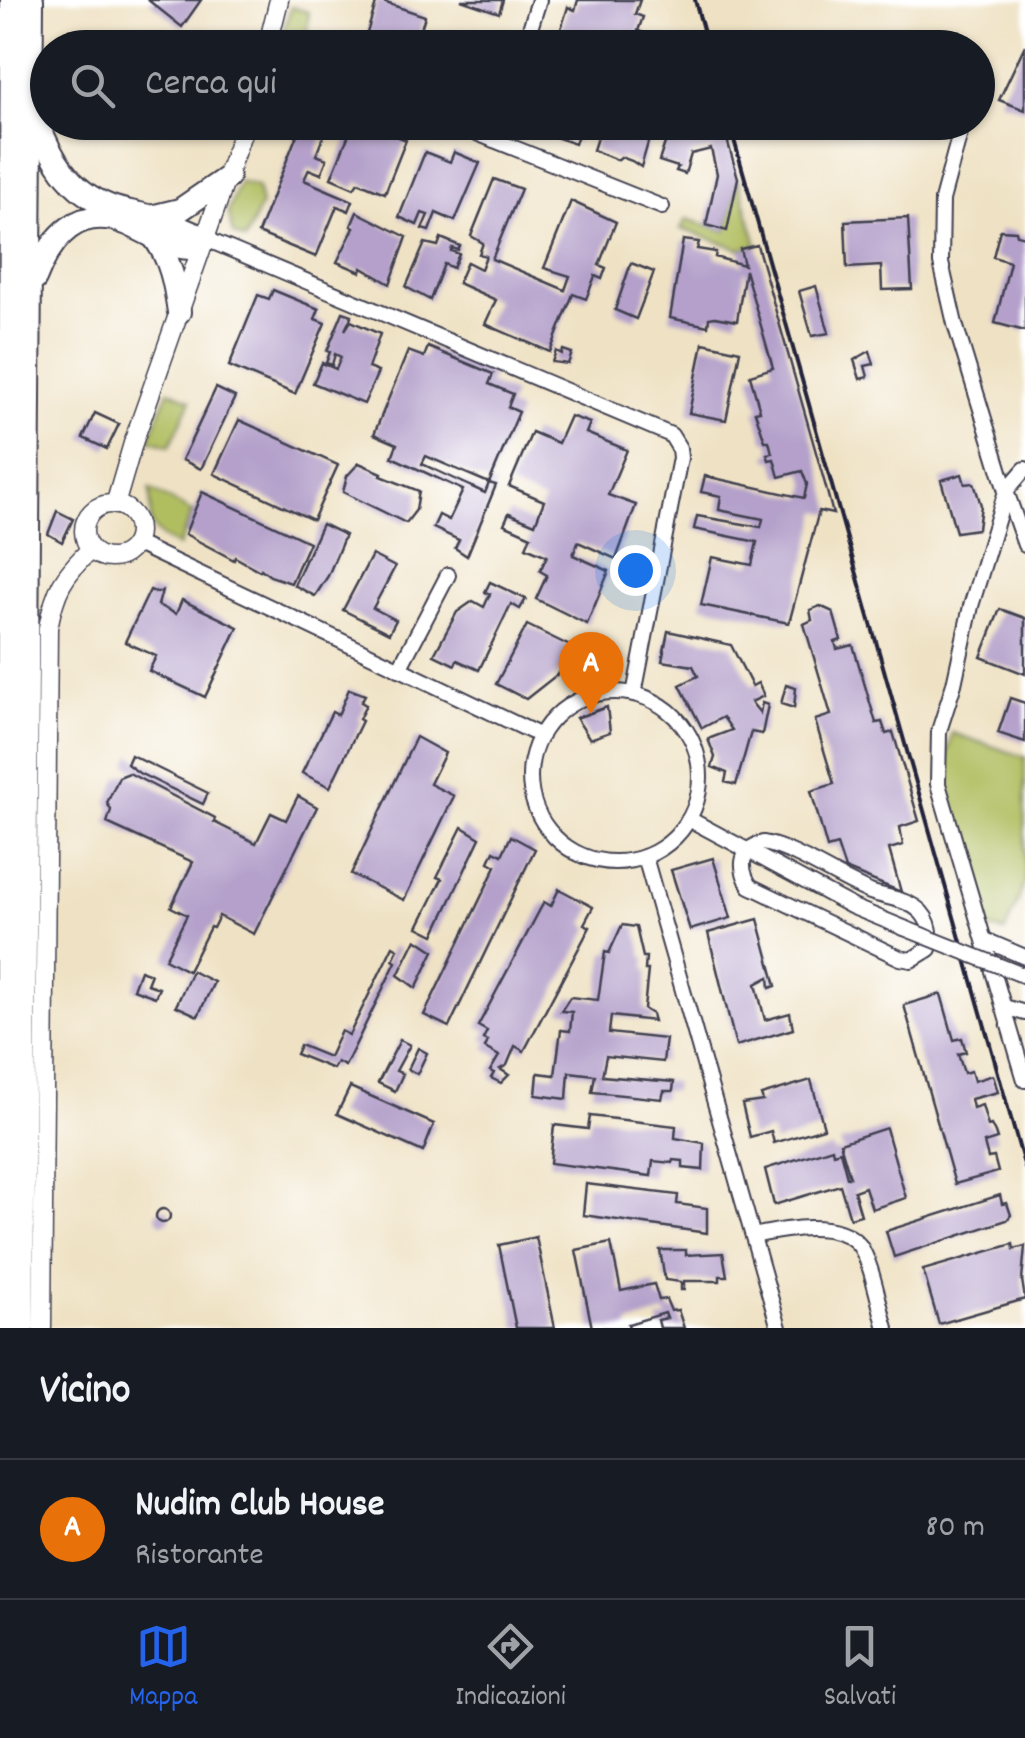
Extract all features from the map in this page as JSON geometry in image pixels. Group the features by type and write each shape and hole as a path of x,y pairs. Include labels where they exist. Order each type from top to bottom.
{"highway":[{"path":"12,0 22,101 30,291 22,1328"},
{"path":"5,1328 12,316 22,101 32,0"},
{"path":"0,154 22,101"},
{"path":"22,101 30,116"},
{"path":"43,140 62,172 79,190 152,227 174,280 179,312"},
{"path":"152,227 228,177"},
{"path":"30,291 46,251 63,230 78,222 102,218 206,239"},
{"path":"0,236 12,316"}],"street":[{"path":"271,30 279,0"},
{"path":"530,30 539,0"},
{"path":"114,505 240,140"},
{"path":"494,140 662,207"},
{"path":"958,140 942,200 941,263 955,324 1025,545"},
{"path":"206,239 676,440 680,458 634,694"},
{"path":"1025,469 1006,491 971,606 939,732 936,766 1025,1080"},
{"path":"96,508 122,508 134,519 135,543 114,558 98,555 90,549 85,523 96,508"},
{"path":"135,543 541,736"},
{"path":"42,1328 48,628 53,598 66,574 90,549"},
{"path":"399,669 448,575"},
{"path":"603,693 634,694 651,700 679,720 696,751 700,785 689,818 666,845 645,856 616,862 587,857 551,833 532,794 532,764 541,736 573,703 603,693"},
{"path":"689,818 853,907 1025,976"},
{"path":"762,843 781,848 840,879 911,904 928,921 929,949 911,960 900,958 769,897 750,886 743,874 742,862 748,850 762,843"},
{"path":"645,856 779,1328"},
{"path":"985,940 1025,957"},
{"path":"1004,1006 1025,1013"},
{"path":"753,1236 826,1229 851,1238 862,1250 886,1328"}],"green space":[{"path":"291,7 309,12 307,30 283,30"},
{"path":"738,178 757,245 740,249 681,229 686,219 727,231"},
{"path":"240,182 257,187 261,205 245,240 233,234 228,211"},
{"path":"169,390 191,400 170,446 149,439"},
{"path":"150,489 192,512 179,546 163,538 151,525"},
{"path":"952,733 1025,757 1025,883 1005,932 988,929 944,771"}],"building":[{"path":"148,0 201,0 182,27"},
{"path":"377,0 425,16 421,30 368,30"},
{"path":"461,0 503,0 499,13"},
{"path":"578,0 640,0 635,14 643,17 638,30 561,30 568,7 575,10"},
{"path":"1025,45 1025,110 999,100"},
{"path":"295,140 322,140 316,155 327,159 321,174 309,169 304,180 353,201 349,211 337,206 316,257 258,233"},
{"path":"347,140 406,140 385,193 358,182 354,188 331,178"},
{"path":"596,140 649,140 641,167 593,150"},
{"path":"666,140 727,140 738,178 727,231 706,225 717,174 711,149 691,154 685,174 676,171 678,167 659,161"},
{"path":"425,152 450,162 454,152 480,163 455,221 436,213 429,231 422,229 428,215 422,213 417,225 399,217"},
{"path":"494,179 521,189 492,259 565,290 570,276 544,268 571,201 616,222 599,265 606,268 602,279 595,276 586,299 573,294 550,352 485,324 496,300 458,283 467,262 481,269 486,256 479,254 483,243 471,236"},
{"path":"357,212 407,237 390,284 362,268 361,272 337,262 354,228 351,226"},
{"path":"908,218 912,289 882,290 881,266 847,268 845,221"},
{"path":"1000,230 1016,231 1025,237 1025,331 995,323 1010,262 993,257"},
{"path":"441,238 460,246 451,251 459,254 453,268 444,264 430,300 406,287 425,243 438,246"},
{"path":"683,240 699,242 697,249 716,252 715,257 744,265 740,249 757,245 825,484 833,514 819,511 789,623 701,605 712,557 752,565 757,542 694,529 697,516 761,527 763,519 719,510 721,496 701,492 705,476 804,498 807,484 802,471 779,477 774,459 769,460 767,454 772,453 755,412 760,411 750,375 773,368 745,270 737,321 709,318 708,326 670,318"},
{"path":"631,263 654,272 636,319 615,310"},
{"path":"816,286 829,333 812,336 799,291"},
{"path":"273,290 319,309 315,319 325,323 295,394 229,366 258,295 269,299"},
{"path":"343,312 352,315 345,330 351,321 380,334 368,368 378,372 364,404 313,383 322,363 336,369 341,357 335,354 332,365 326,363 330,352 327,351"},
{"path":"703,343 740,351 726,420 689,413"},
{"path":"428,347 493,374 489,384 513,394 508,407 519,412 489,483 496,485 467,556 455,548 459,540 433,528 439,515 449,520 463,490 392,457 397,444 374,434 408,351 424,357","holes":["426,456 489,483 485,493 422,464"]},
{"path":"563,350 572,353 568,364 552,362 556,351 562,354"},
{"path":"870,351 874,364 865,366 868,377 860,379 854,360"},
{"path":"216,388 235,397 201,469 182,460"},
{"path":"95,413 119,424 107,449 83,438"},
{"path":"570,416 590,423 586,433 627,450 608,495 636,505 616,559 578,542 573,555 609,571 587,624 536,599 547,575 540,571 547,556 526,547 531,536 504,524 509,513 535,524 544,501 509,486 532,432 558,443"},
{"path":"239,420 338,465 313,520 214,474"},
{"path":"359,463 419,491 416,510 406,523 343,492 347,476"},
{"path":"962,474 965,484 974,483 981,505 978,529 956,532 941,480"},
{"path":"202,492 309,542 291,583 235,557 234,560 185,534"},
{"path":"57,511 73,519 62,542 48,534"},
{"path":"322,524 345,535 315,596 294,585"},
{"path":"372,555 395,567 373,608 396,620 389,633 343,610"},
{"path":"490,582 526,599 520,609 511,604 479,670 434,655 457,612 473,601 484,607"},
{"path":"150,590 162,591 158,605 176,614 182,600 238,627 205,697 149,671 156,656 125,642"},
{"path":"820,606 833,612 841,640 835,642 837,649 853,645 876,723 882,722 886,734 893,732 919,821 900,827 903,845 889,849 901,892 845,869 837,845 827,848 811,791 834,784 815,720 831,715 804,624 812,620 810,610"},
{"path":"1000,609 1025,618 1025,674 981,657"},
{"path":"527,625 576,649 568,666 526,699 496,684"},
{"path":"668,631 731,645 752,686 758,683 764,696 751,702 760,713 762,703 768,705 762,734 751,732 736,785 725,782 727,773 712,767 715,757 708,739 732,730 723,717 702,728 680,685 698,676 693,666 662,661"},
{"path":"786,685 796,688 794,708 781,704"},
{"path":"349,689 365,695 361,702 366,705 330,787 302,773 332,712 338,715"},
{"path":"1010,698 1025,703 1025,742 998,733"},
{"path":"607,707 610,732 590,739 576,718"},
{"path":"416,737 445,753 430,784 454,796 404,900 351,874"},
{"path":"131,755 208,793 203,804 139,773 127,764"},
{"path":"129,773 256,843 271,813 286,820 298,796 317,807 254,934 219,916 188,971 165,959 187,915 171,907 193,862 107,823 111,810 107,803 119,777"},
{"path":"462,827 480,838 434,935 418,927"},
{"path":"511,836 535,849 449,1027 424,1015 496,866 489,862 494,851 502,855"},
{"path":"713,858 731,918 690,930 671,870"},
{"path":"559,889 593,907 584,924 590,927 524,1051 515,1046 507,1065 500,1069 509,1075 501,1083 491,1078 494,1073 490,1071 499,1056 485,1048 488,1041 483,1039 487,1031 478,1026 544,902 551,906"},
{"path":"758,919 776,986 770,988 769,977 756,984 765,1020 790,1013 793,1029 736,1046 708,933"},
{"path":"622,925 636,927 646,957 644,1009 654,1021 611,1016 609,1033 666,1039 663,1062 606,1056 602,1076 674,1082 673,1091 664,1091 662,1099 592,1092 595,1075 569,1072 567,1099 536,1095 538,1073 555,1075 561,1030 570,1031 572,1012 561,1011 570,997 598,1000 605,952 609,953"},
{"path":"416,939 434,951 416,988 398,975"},
{"path":"393,946 398,949 393,960 396,962 345,1066 337,1062 333,1069 296,1054 300,1045 329,1057 341,1031 349,1035"},
{"path":"140,970 151,974 147,984 159,988 155,997 133,989"},
{"path":"192,971 214,982 198,1016 176,1006"},
{"path":"941,994 954,1040 962,1038 966,1052 958,1054 964,1073 971,1071 974,1081 993,1075 998,1092 971,1099 973,1108 982,1105 988,1126 995,1133 997,1139 984,1143 998,1172 955,1184 904,1005"},
{"path":"400,1040 410,1045 396,1071 403,1074 395,1091 378,1083"},
{"path":"418,1048 427,1053 417,1074 408,1069"},
{"path":"811,1080 824,1128 774,1143 771,1131 750,1137 742,1104 763,1101 761,1095"},
{"path":"350,1087 434,1124 423,1152 337,1114"},
{"path":"590,1116 676,1126 675,1138 704,1143 703,1170 683,1168 683,1161 673,1160 653,1161 651,1176 550,1163 554,1125 588,1129"},
{"path":"886,1128 906,1198 872,1209 865,1187 854,1191 861,1215 850,1218 840,1185 774,1205 765,1169 832,1148 833,1153 840,1151 850,1177 840,1143"},
{"path":"586,1184 678,1195 677,1204 707,1208 707,1233 583,1215"},
{"path":"1000,1195 1011,1215 1007,1220 894,1257 886,1231"},
{"path":"163,1209 170,1216 163,1223 156,1216"},
{"path":"536,1237 555,1328 516,1328 499,1245"},
{"path":"611,1243 621,1291 654,1284 659,1300 666,1299 671,1311 678,1310 684,1328 660,1328 658,1320 667,1318 665,1313 628,1324 629,1328 592,1328 576,1250"},
{"path":"1013,1244 1014,1249 1025,1246 1025,1299 939,1324 923,1270"},
{"path":"660,1250 686,1250 686,1255 723,1253 727,1276 720,1276 720,1281 684,1281 681,1290 681,1282 665,1280"}],"railway":[{"path":"695,0 703,30"},
{"path":"734,140 1025,1168"}],"place":[{"name":"Nudim Club House","path":"591,714"}]}
